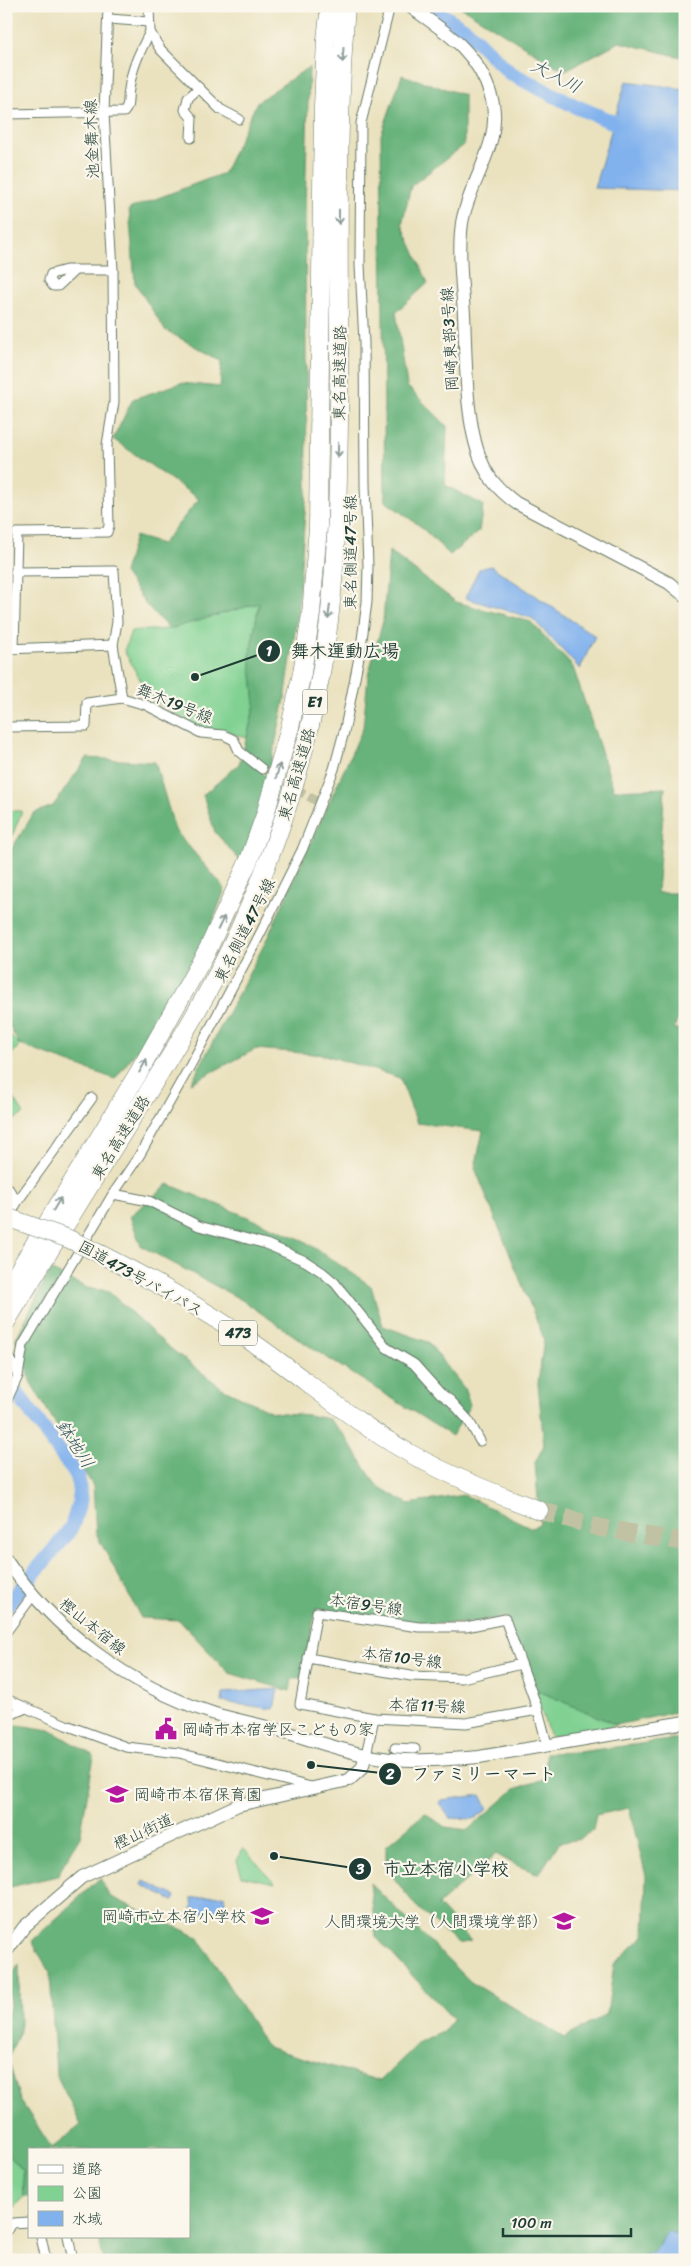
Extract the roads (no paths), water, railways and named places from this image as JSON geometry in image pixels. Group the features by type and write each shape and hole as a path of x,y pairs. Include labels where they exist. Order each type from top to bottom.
{"highway":[{"name":"東名高速道路","path":"6,1291 149,1054 208,949 249,860 265,816 290,727 302,673 311,614 318,527 323,107 326,39 330,6"},
{"name":"東名高速道路","path":"6,1322 165,1065 204,997 238,932 262,876 302,762 326,644 335,554 340,330 339,146 346,6"},
{"name":"国道473号バイパス","path":"6,1217 69,1238 100,1260"},
{"name":"国道473号バイパス","path":"6,1227 148,1279 242,1336 365,1425 411,1454 468,1482 540,1510"}],"street":[{"name":"池金舞木線","path":"15,572 17,533 107,532 109,526 107,445 114,402 113,270 104,112 108,6"},
{"path":"149,6 150,27 160,49 220,109 238,119"},
{"name":"東名側道47号線","path":"6,1402 18,1376 23,1345 113,1194 139,1156 190,1066 302,850 334,769 345,728 361,647 367,602 364,343 360,265 361,122 390,6"},
{"name":"岡崎東部3号線","path":"409,6 450,35 471,53 492,97 495,116 493,135 467,202 462,224 462,277 467,386 480,458 486,472 500,492 516,503 669,583 685,596"},
{"path":"108,19 150,27"},
{"path":"6,114 124,112 127,108 128,90 136,57 150,27"},
{"path":"191,138 192,118 185,110 188,98 199,88"},
{"path":"75,270 113,270"},
{"path":"6,727 86,726 87,703 122,698 113,645 117,622 114,572 15,572 10,648 113,645"},
{"name":"舞木19号線","path":"122,698 146,704 201,733 224,735 234,740 239,752 262,769"},
{"path":"6,1227 17,1202 92,1098"},
{"path":"6,1185 17,1202"},
{"path":"113,1194 149,1202 199,1226 259,1242 305,1261 322,1272 344,1293 361,1318 387,1348 414,1364 440,1392 452,1401 469,1421 480,1441"},
{"path":"6,1354 18,1376"},
{"name":"樫山本宿線","path":"6,1559 32,1594 76,1637 137,1681 212,1713 366,1755 407,1760 446,1760 479,1757 685,1722"},
{"path":"6,1632 32,1594"},
{"name":"本宿9号線","path":"374,1718 300,1704 317,1612 419,1627 466,1627 504,1619 538,1710"},
{"name":"本宿10号線","path":"308,1658 411,1676 462,1678 521,1664"},
{"path":"6,1699 126,1747 179,1753 314,1787"},
{"path":"6,1717 26,1708"},
{"path":"538,1710 547,1744"},
{"name":"本宿11号線","path":"374,1718 466,1723 538,1710"},
{"path":"366,1755 374,1718"},
{"path":"395,1748 415,1749"},
{"name":"樫山街道","path":"6,1952 24,1927 82,1876 238,1805 349,1780 362,1768 366,1755"},
{"path":"6,2231 13,2223 28,2222"},
{"path":"41,2238 46,2260"},
{"path":"68,2238 73,2260"}],"water":[{"path":"626,81 685,89 685,191 594,188"},
{"path":"491,566 595,636 580,669 532,618 465,598 479,569"},
{"path":"278,1689 274,1709 222,1702 223,1693"},
{"path":"481,1795 488,1809 474,1819 450,1818 439,1803 442,1800"},
{"path":"144,1881 175,1896 173,1901 142,1885"},
{"path":"224,1895 226,1911 193,1914 192,1898"},
{"path":"668,2231 685,2239 685,2260 635,2260 654,2251"}],"waterway":[{"name":"大入川","path":"428,6 466,30 510,73 577,107 632,130"},
{"name":"鉢地川","path":"6,1378 78,1477 80,1500 72,1526 63,1539 6,1606"}],"tunnel":[{"path":"262,769 320,803"},
{"path":"539,1510 601,1528 685,1542"}],"place":[{"name":"舞木運動広場","path":"195,677"},
{"name":"岡崎市本宿学区こどもの家","path":"166,1729"},
{"name":"ファミリーマート","path":"311,1765"},
{"name":"岡崎市本宿保育園","path":"117,1794"},
{"name":"市立本宿小学校","path":"274,1856"},
{"name":"岡崎市立本宿小学校","path":"262,1916"},
{"name":"人間環境大学（人間環境学部）","path":"564,1921"}]}
